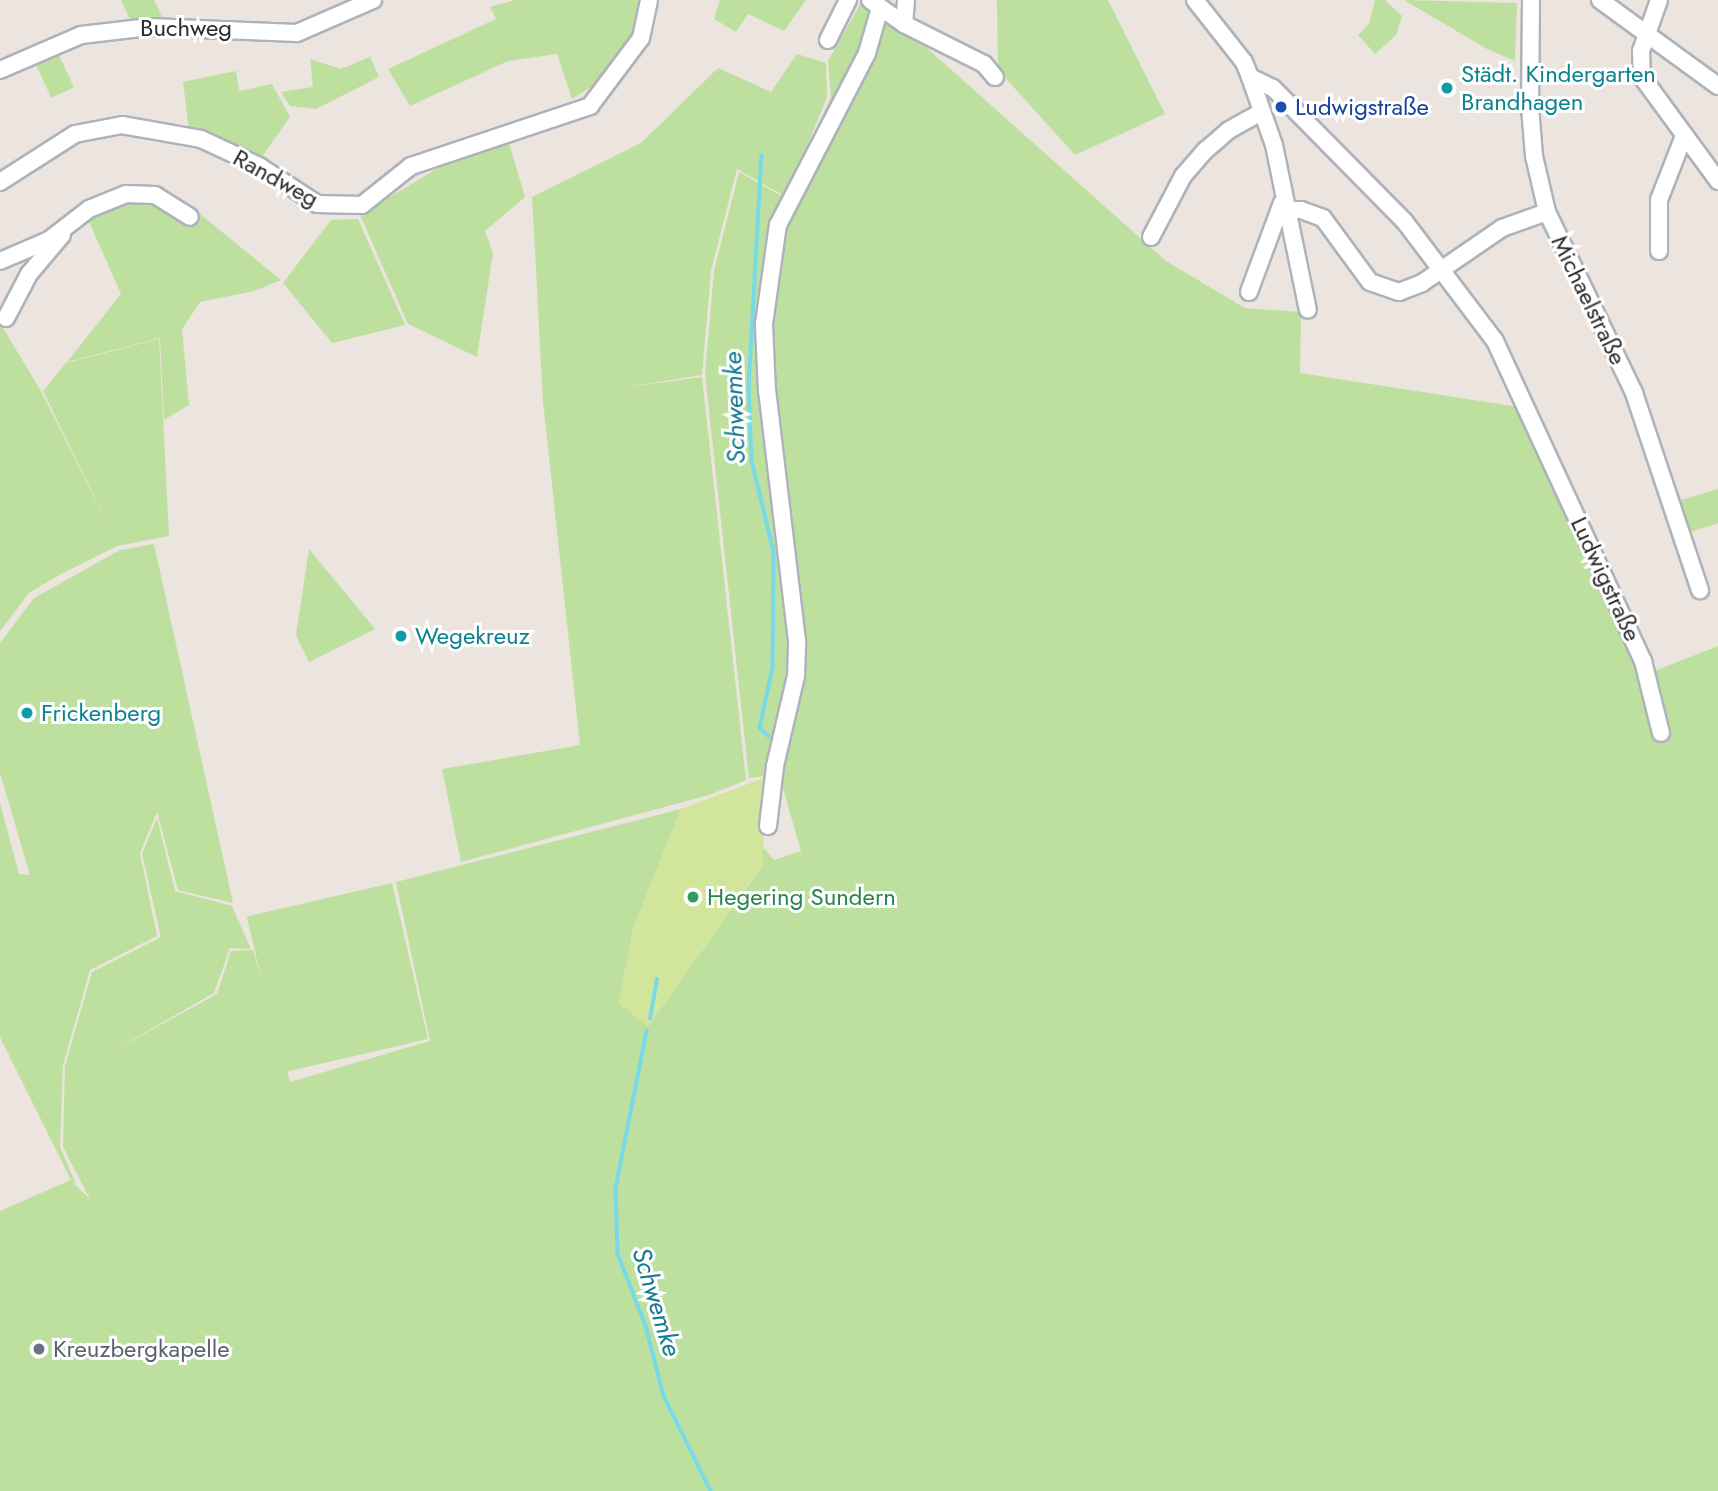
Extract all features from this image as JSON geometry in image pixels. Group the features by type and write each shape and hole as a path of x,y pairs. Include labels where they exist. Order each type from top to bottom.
{"street":[{"name":"Buchweg","path":"0,70 81,35 150,27 297,33 373,0"},
{"name":"Randweg","path":"0,182 75,134 122,125 201,139 259,166 317,204 362,205 411,166 590,106 641,38 649,0"},
{"path":"828,40 848,0"},
{"path":"904,24 906,0"},
{"path":"1195,0 1244,62 1250,77 1274,145 1284,206 1308,310"},
{"name":"Michaelstraße","path":"1531,0 1530,107 1534,156 1547,212 1634,393 1700,590"},
{"path":"1600,0 1648,31 1718,86"},
{"path":"1659,0 1639,64 1642,77 1718,181"},
{"path":"768,826 775,766 796,676 797,641 768,391 766,312 778,225 867,52 875,4 904,24 951,44 984,64 995,77"},
{"name":"Ludwigstraße","path":"1250,77 1273,88 1405,222 1503,356 1643,661 1661,733"},
{"path":"1151,237 1184,176 1206,150 1229,130 1262,112"},
{"path":"1659,251 1659,200 1684,136"},
{"path":"0,261 65,229 102,202 134,192 164,198 190,216"},
{"path":"1284,206 1323,218 1366,278 1384,290 1407,292 1502,228 1547,212"},
{"path":"1249,292 1284,206"},
{"path":"6,318 29,274 57,245 65,229"}],"green space":[{"path":"121,0 154,0 162,17 130,20"},
{"path":"515,0 644,0 642,23 622,67 572,99 557,54 508,61 410,106 388,69 496,19 490,7"},
{"path":"720,0 806,0 784,31 748,14 736,32 714,19"},
{"path":"997,0 1108,0 1165,114 1075,155 998,70"},
{"path":"1375,0 1385,0 1402,16 1396,35 1375,54 1358,35 1369,24"},
{"path":"1404,0 1517,3 1515,61 1487,49"},
{"path":"862,1 892,17 1166,261 1245,308 1301,312 1300,373 1525,408 1652,672 1718,646 1718,1491 0,1491 0,1211 71,1180 0,1037 0,803 19,874 30,875 0,773 0,643 34,598 120,550 154,544 233,903 178,890 157,812 140,853 157,936 90,970 63,1065 60,1147 76,1184 72,1182 90,1199 63,1147 65,1066 92,972 161,937 142,854 157,818 175,891 232,906 251,949 230,948 214,993 109,1053 217,994 231,951 253,950 290,1082 430,1041 396,882 681,809 633,929 619,1003 648,1026 763,865 761,845 774,860 801,851 782,785 784,774 749,778 705,374 714,271 739,172 787,199 831,97 828,61"},
{"path":"57,51 74,87 51,98 34,62"},
{"path":"797,54 826,63 827,97 786,197 737,169 711,271 702,375 622,388 702,377 746,780 709,795 461,862 442,769 580,745 543,401 532,197 641,143 718,68 771,92"},
{"path":"370,57 379,77 316,109 290,106 281,92 313,87 310,59 341,69"},
{"path":"236,71 239,91 272,84 290,117 259,161 189,130 183,82"},
{"path":"509,143 525,197 485,231 493,253 477,357 408,324 360,215 453,159"},
{"path":"143,195 189,205 281,280 254,291 200,302 182,329 189,405 164,420 160,338 67,362 121,294 86,215"},
{"path":"358,219 405,325 332,343 283,283 331,220"},
{"path":"0,323 41,391 114,537 43,391 66,363 159,339 169,536 117,546 59,575 29,593 0,631"},
{"path":"1718,489 1718,523 1688,533 1678,501"},
{"path":"309,549 375,629 309,662 296,635"},
{"name":"Hegering Sundern","path":"764,778 763,864 648,1026 619,1003 633,929 681,809"},
{"path":"392,883 428,1039 283,1072 247,917"}],"waterway":[{"name":"Schwemke","path":"762,155 749,387 752,461 774,552 773,668 760,728 769,736"},
{"name":"Schwemke","path":"650,1019 657,980"},
{"name":"Schwemke","path":"647,1031 616,1189 618,1254 646,1326 664,1396 711,1491"}],"place":[{"name":"Städt. Kindergarten Brandhagen","path":"1447,88"},
{"name":"Ludwigstraße","path":"1281,107"},
{"name":"Wegekreuz","path":"401,636"},
{"name":"Frickenberg","path":"27,713"},
{"name":"Hegering Sundern","path":"693,897"},
{"name":"Kreuzbergkapelle","path":"39,1349"}]}
